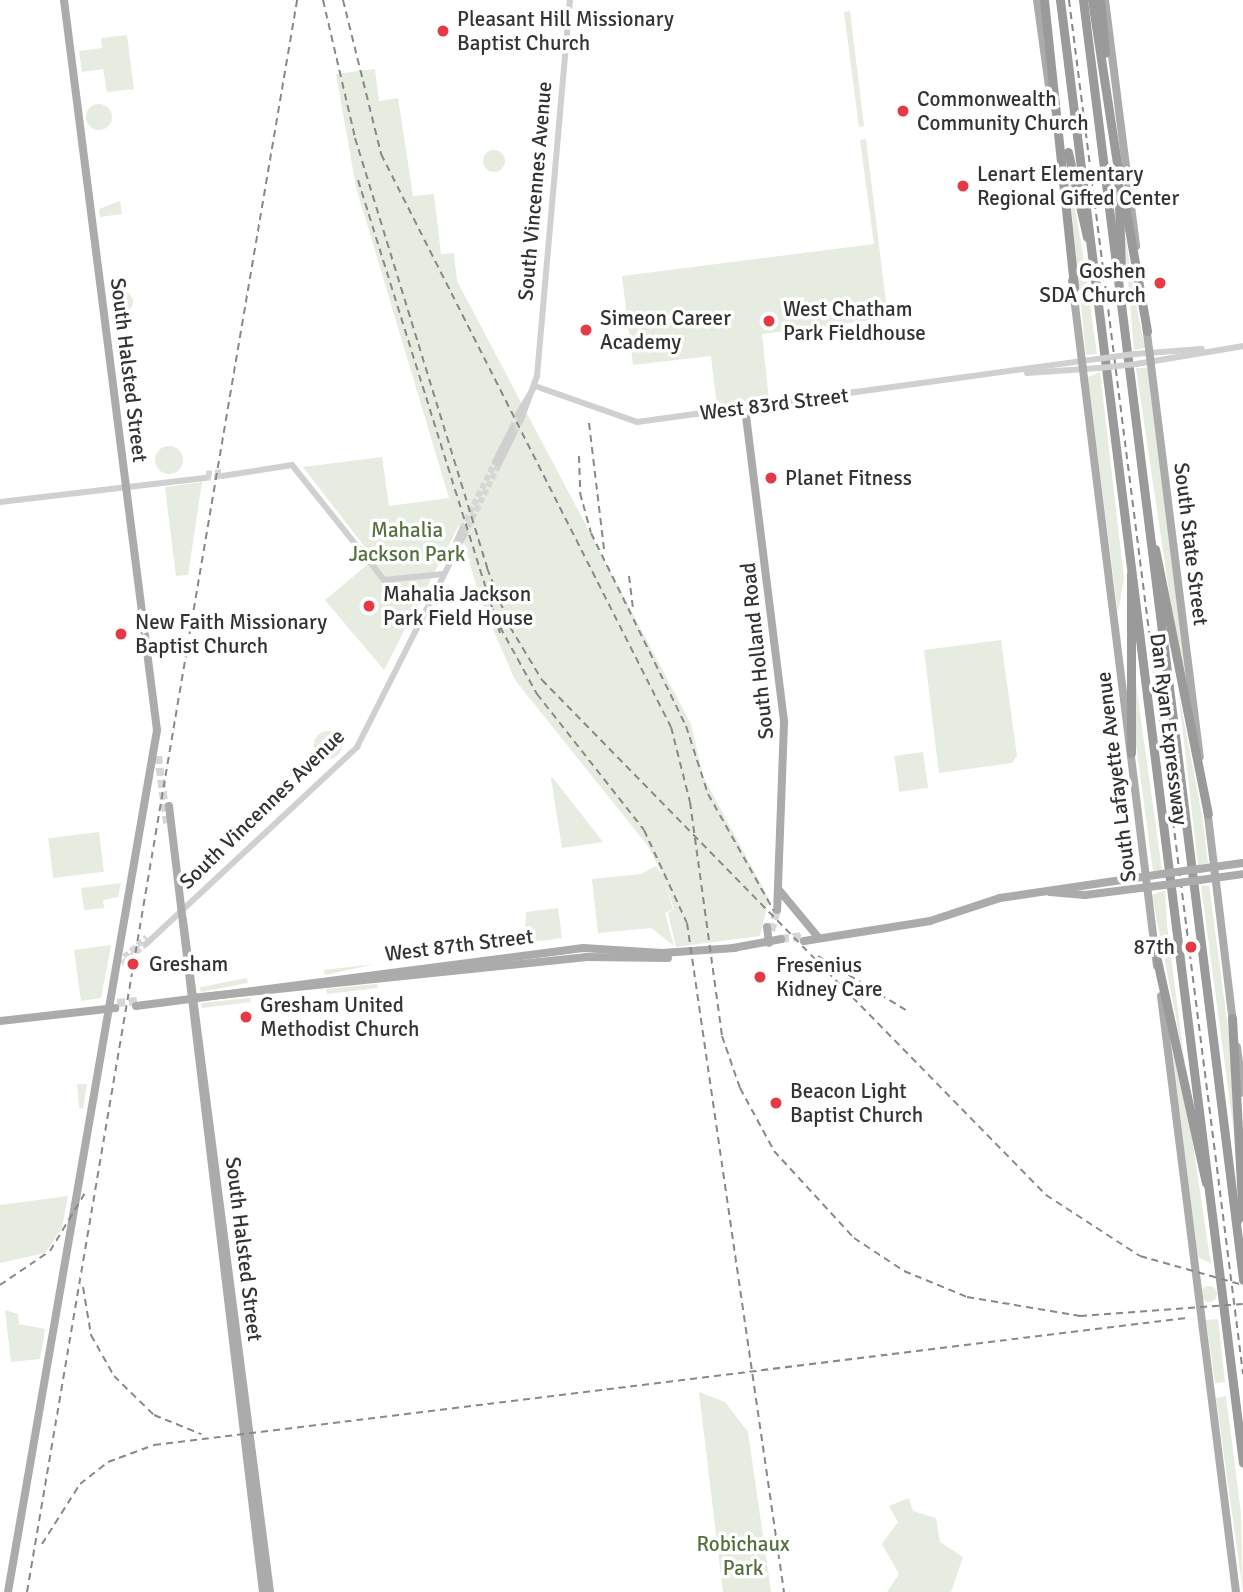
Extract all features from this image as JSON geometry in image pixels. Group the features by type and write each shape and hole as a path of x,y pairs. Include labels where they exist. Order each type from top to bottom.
{"highway":[{"path":"1047,0 1060,105 1080,222 1091,246"},
{"name":"Dan Ryan Expressway","path":"1059,0 1243,1462"},
{"name":"Dan Ryan Expressway","path":"1083,0 1243,1280"},
{"path":"1092,0 1118,170 1147,331"},
{"path":"1100,0 1108,97"},
{"path":"1060,105 1074,287"},
{"path":"1118,170 1124,259 1119,281"},
{"path":"1151,541 1162,564 1208,814"},
{"path":"1131,753 1127,590 1132,569"},
{"path":"1157,960 1199,1171 1209,1190"},
{"path":"1231,1018 1242,1205 1236,1224"}],"main road":[{"name":"South Halsted Street","path":"64,0 157,750 131,876 114,1006"},
{"name":"South Lafayette Avenue","path":"1037,0 1236,1592"},
{"name":"South State Street","path":"1105,0 1208,814 1231,1018 1243,1093"},
{"name":"South Holland Road","path":"745,408 785,733 775,829 779,890 775,909"},
{"name":"South Halsted Street","path":"169,806 168,826 270,1592"},
{"path":"804,939 920,923 980,903 1243,863"},
{"path":"1050,892 1147,887 1243,874"},
{"path":"779,890 818,937"},
{"path":"769,929 769,943"},
{"name":"West 87th Street","path":"136,1003 603,946 662,953 735,948 782,941"},
{"name":"South Halsted Street","path":"192,998 263,1592"},
{"path":"0,1020 114,1006 75,1198 8,1592"}],"street":[{"name":"South Vincennes Avenue","path":"520,417 535,386 570,0"},
{"path":"1150,357 1243,346"},
{"name":"West 83rd Street","path":"535,386 631,422 1082,365 1098,359 1134,354 1150,357"},
{"name":"West 83rd Street","path":"1082,365 1099,368 1136,364 1150,357"},
{"path":"497,463 513,430"},
{"path":"225,474 292,466 384,580 443,574"},
{"path":"0,502 205,476"},
{"name":"South Vincennes Avenue","path":"146,941 357,747 463,532"}],"green space":[{"path":"850,11 864,126 859,127 844,12"},
{"path":"127,35 134,89 107,92 103,69 82,72 79,51 102,48 101,38"},
{"name":"Mahalia Jackson Park","path":"375,69 379,101 398,98 413,196 434,194 441,254 454,253 457,281 691,724 703,776 769,899 760,936 676,947 668,913 674,909 664,879 673,909 665,913 674,946 651,928 598,933 592,879 641,874 656,866 664,878 648,846 515,680 480,599 459,525 384,670 325,600 374,559 303,467 382,457 389,506 449,498 356,187 336,74"},
{"path":"99,104 108,108 112,117 108,126 99,130 90,126 86,117 90,108"},
{"path":"866,139 888,318 762,334 769,400 717,407 711,356 633,365 622,276 874,244 860,140"},
{"path":"494,150 504,157 505,161 498,171 494,172 484,165 483,161 490,151"},
{"path":"1066,157 1081,242 1097,354 1086,355"},
{"path":"120,201 122,214 100,217 99,209"},
{"path":"1122,213 1145,348 1134,350"},
{"path":"122,291 130,294 133,302 130,310 122,313 114,310 111,302 114,294"},
{"path":"1136,368 1148,368 1197,756 1180,666"},
{"path":"1100,372 1124,578 1118,613 1088,377"},
{"path":"169,446 179,450 183,460 179,470 169,474 159,470 155,460 159,450"},
{"path":"202,482 188,575 176,576 165,487"},
{"path":"1001,640 1017,756 1012,763 939,773 924,650"},
{"path":"1131,648 1162,870 1153,871 1136,744"},
{"path":"1178,690 1202,815 1208,863 1198,865"},
{"path":"328,731 338,735 342,745 338,755 328,759 318,755 314,745 318,735"},
{"path":"923,752 928,788 899,792 894,756"},
{"path":"553,778 603,842 562,848"},
{"path":"99,832 104,872 53,878 48,838"},
{"path":"121,883 118,897 103,900 104,908 84,910 81,888"},
{"path":"1209,885 1230,1043 1235,1140 1201,886"},
{"path":"1165,890 1167,925 1185,1065 1152,895"},
{"path":"558,908 562,938 525,943 526,912"},
{"path":"111,945 101,998 81,1001 74,950"},
{"path":"375,964 325,975 324,970"},
{"path":"247,978 248,983 201,992 200,987"},
{"path":"377,984 378,988 327,994 326,989"},
{"path":"250,998 251,1002 202,1008 201,1003"},
{"path":"1167,1010 1186,1099 1211,1264 1198,1257"},
{"path":"77,1084 87,1084 83,1109 79,1108"},
{"path":"68,1196 62,1228 45,1253 0,1263 0,1205"},
{"path":"1209,1286 1215,1288 1215,1300 1209,1302 1203,1300 1201,1294 1203,1288"},
{"path":"5,1310 18,1314 19,1324 45,1329 40,1359 11,1362"},
{"path":"1218,1319 1225,1382 1215,1383 1206,1320"},
{"name":"Robichaux Park","path":"699,1392 725,1402 748,1432 771,1592 723,1592"},
{"path":"1226,1396 1241,1513 1243,1592 1216,1398"},
{"path":"909,1498 913,1511 936,1518 940,1542 963,1557 951,1592 887,1592 899,1574 882,1544 898,1522 889,1506"}],"tunnel":[{"path":"512,428 518,414"},
{"path":"514,433 521,420"},
{"path":"462,529 495,462"},
{"path":"464,535 499,464"},
{"path":"206,474 223,472"},
{"path":"205,478 222,476"},
{"path":"158,756 167,823"},
{"path":"771,931 777,910"},
{"path":"781,939 803,936"},
{"path":"124,957 147,937"},
{"path":"122,964 146,944"},
{"path":"117,1003 137,1001"}],"railway":[{"path":"27,1592 297,0"},
{"path":"323,0 355,138 487,568 510,627 542,680 1046,1195 1140,1256 1243,1285"},
{"path":"343,0 381,154 671,727 690,802 722,1036 740,1088 774,1151 854,1238 904,1271 967,1297 1080,1316 1243,1304"},
{"path":"1069,0 1243,1374"},
{"path":"358,180 501,637"},
{"path":"589,423 604,549"},
{"path":"579,456 580,493 591,533 686,726 708,794 774,911"},
{"path":"629,576 633,607"},
{"path":"500,627 537,694 644,830 687,923 784,1592"},
{"path":"818,956 909,1012"},
{"path":"0,1285 50,1251 85,1193"},
{"path":"83,1287 91,1335 114,1376 154,1415 201,1434"},
{"path":"42,1544 80,1484 108,1462 154,1445 1186,1318"}],"place":[{"name":"Pleasant Hill Missionary Baptist Church","path":"443,31"},
{"name":"Commonwealth Community Church","path":"903,111"},
{"name":"Lenart Elementary Regional Gifted Center","path":"963,186"},
{"name":"Goshen SDA Church","path":"1160,283"},
{"name":"West Chatham Park Fieldhouse","path":"769,321"},
{"name":"Simeon Career Academy","path":"586,330"},
{"name":"Planet Fitness","path":"771,478"},
{"name":"Mahalia Jackson Park Field House","path":"369,606"},
{"name":"New Faith Missionary Baptist Church","path":"121,634"},
{"name":"87th","path":"1191,947"},
{"name":"Gresham","path":"133,964"},
{"name":"Fresenius Kidney Care","path":"760,977"},
{"name":"Gresham United Methodist Church","path":"246,1017"},
{"name":"Beacon Light Baptist Church","path":"776,1103"}]}
